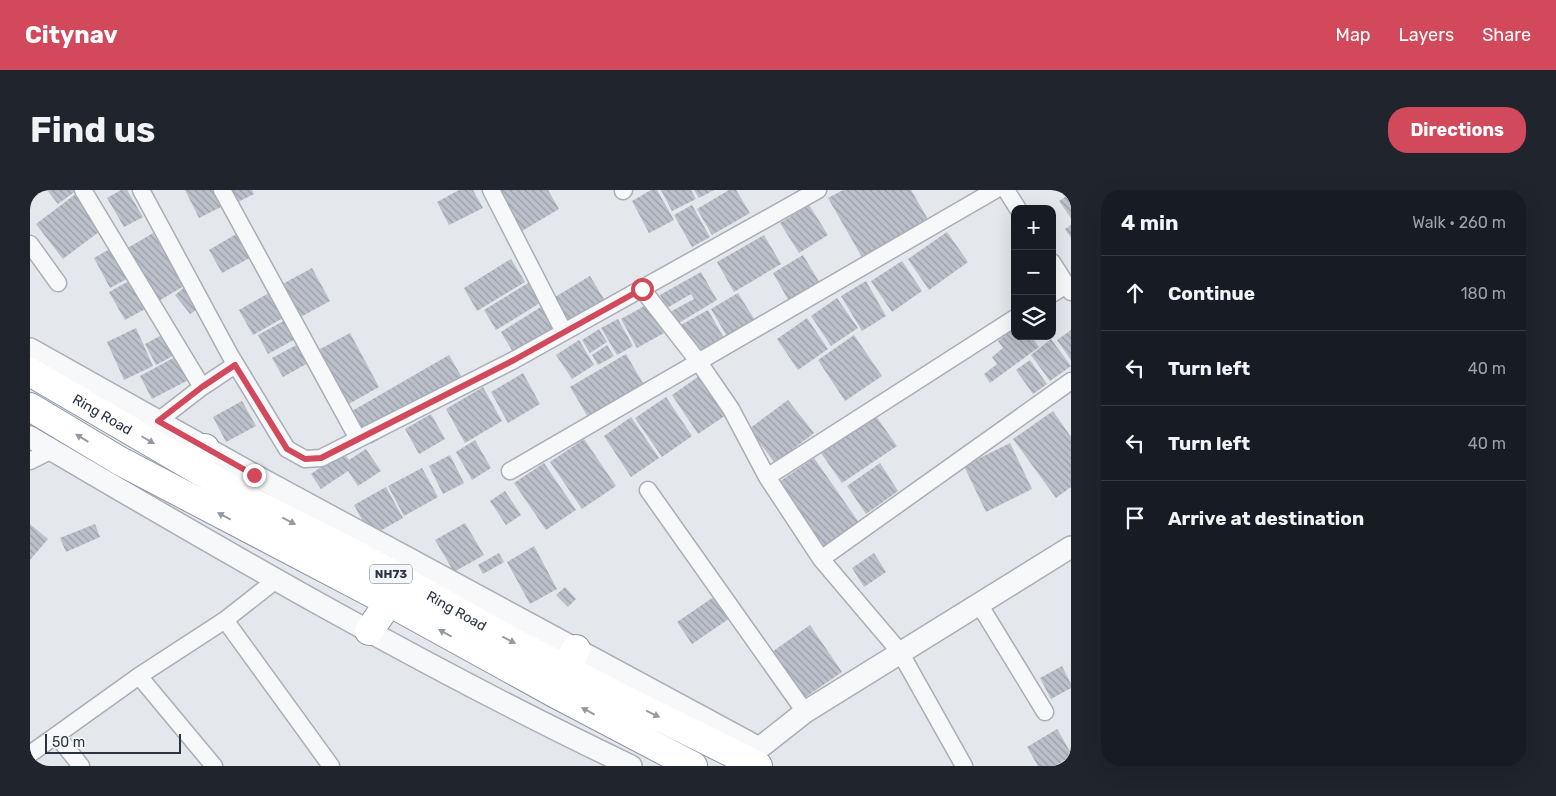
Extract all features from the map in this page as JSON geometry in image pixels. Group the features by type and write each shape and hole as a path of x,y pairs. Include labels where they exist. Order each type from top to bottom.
{"highway":[{"name":"Ring Road","path":"30,372 200,457 258,505 379,567 498,634 571,659 750,760"},
{"name":"Ring Road","path":"30,408 128,466 389,602 688,765"},
{"path":"369,631 389,602"}],"street":[{"path":"83,190 202,387"},
{"path":"141,190 235,365 287,449 305,459 321,458 514,360 818,190"},
{"path":"222,190 358,439"},
{"path":"491,190 564,332"},
{"path":"510,471 698,360 995,190"},
{"path":"1006,190 1015,205"},
{"path":"30,244 58,283"},
{"path":"1056,268 1069,288 1056,293"},
{"path":"642,289 698,360 731,409 767,477 821,559 900,652 964,766"},
{"path":"767,477 1011,321"},
{"path":"30,349 158,421 200,457"},
{"path":"158,421 202,387 235,365"},
{"path":"821,559 1071,381"},
{"path":"30,437 276,580 369,631 550,727 631,766"},
{"path":"30,461 52,450"},
{"path":"648,490 805,712"},
{"path":"750,760 805,712 1071,547"},
{"path":"30,754 139,676 224,620 276,580"},
{"path":"979,604 1045,712"},
{"path":"224,620 331,766"},
{"path":"139,676 214,766"},
{"path":"57,736 81,766"}],"building":[{"path":"47,190 77,190 58,204"},
{"path":"81,190 89,190 112,222 63,259 36,224"},
{"path":"121,190 127,190 143,217 124,227 107,198"},
{"path":"185,190 217,190 225,205 199,218"},
{"path":"223,190 252,190 254,194 230,206"},
{"path":"459,190 473,190 483,208 449,225 437,202"},
{"path":"499,190 548,190 559,209 522,231"},
{"path":"651,190 657,190 674,220 649,233 632,201"},
{"path":"661,190 691,190 696,199 672,211"},
{"path":"694,190 714,190 699,198"},
{"path":"729,190 736,190 750,213 712,235 697,209"},
{"path":"843,190 911,190 929,221 863,259 828,198"},
{"path":"1071,193 1071,218 1059,201"},
{"path":"692,205 710,237 692,247 674,215"},
{"path":"809,205 828,235 799,253 780,223"},
{"path":"1071,225 1071,238 1065,229"},
{"path":"243,230 257,254 222,273 209,250"},
{"path":"947,232 968,262 929,290 908,259"},
{"path":"153,233 184,286 157,302 126,249"},
{"path":"764,235 781,264 734,292 717,262"},
{"path":"120,243 136,274 110,288 94,258"},
{"path":"803,255 821,285 790,303 773,273"},
{"path":"511,259 525,282 477,311 464,288"},
{"path":"902,261 922,291 892,312 871,281"},
{"path":"312,268 330,301 297,319 279,286"},
{"path":"701,272 717,300 677,324 670,312 694,299 691,294 667,308 660,295"},
{"path":"138,276 154,304 125,320 109,292"},
{"path":"590,276 605,301 565,325 550,300"},
{"path":"533,280 545,300 496,330 484,310"},
{"path":"866,281 886,316 862,331 841,296"},
{"path":"186,286 201,307 190,314 175,295"},
{"path":"269,293 283,318 253,335 239,310"},
{"path":"738,293 756,322 728,338 711,309"},
{"path":"837,298 858,328 831,346 811,316"},
{"path":"648,304 664,333 637,348 621,319"},
{"path":"544,305 557,328 514,354 501,332"},
{"path":"708,310 724,338 695,355 679,326"},
{"path":"289,318 299,337 268,354 258,335"},
{"path":"807,318 828,349 798,370 777,339"},
{"path":"618,319 633,346 617,355 601,328"},
{"path":"136,328 153,366 124,380 107,342"},
{"path":"173,329 184,350 156,365 145,344"},
{"path":"599,329 607,342 590,353 582,340"},
{"path":"1071,330 1071,360 1057,340"},
{"path":"1011,331 1011,340 1034,340 1039,347 990,383 984,374 997,364 992,357 1003,348 998,341"},
{"path":"350,333 379,387 338,410 309,355"},
{"path":"854,335 882,376 845,401 818,360"},
{"path":"579,340 594,365 572,379 556,355"},
{"path":"1052,340 1071,366 1050,381 1031,355"},
{"path":"300,343 310,362 283,377 272,358"},
{"path":"607,345 614,356 598,365 592,355"},
{"path":"186,351 198,375 152,399 140,376"},
{"path":"626,354 644,385 588,417 570,387"},
{"path":"449,355 468,388 371,444 352,411"},
{"path":"1030,360 1047,384 1033,394 1016,370"},
{"path":"523,373 540,404 508,423 491,392"},
{"path":"702,374 729,413 698,434 672,395"},
{"path":"483,387 502,421 465,443 446,409"},
{"path":"666,397 692,436 662,457 635,418"},
{"path":"788,400 814,433 775,463 749,429"},
{"path":"242,401 256,426 226,442 213,417"},
{"path":"1053,411 1071,437 1071,487 1056,498 1013,439"},
{"path":"431,414 445,439 419,454 405,429"},
{"path":"875,415 897,446 842,483 821,453"},
{"path":"631,417 659,458 631,477 604,436"},
{"path":"584,439 616,486 582,509 550,462"},
{"path":"475,440 491,468 472,480 456,452"},
{"path":"1010,443 1032,489 986,512 964,466"},
{"path":"366,449 381,471 358,486 348,471 321,489 311,474 343,452 349,460"},
{"path":"450,455 464,483 443,494 429,466"},
{"path":"814,458 860,524 824,548 779,482"},
{"path":"544,463 576,510 546,530 514,483"},
{"path":"880,463 898,491 866,514 847,486"},
{"path":"422,468 438,497 404,516 388,486"},
{"path":"386,487 403,518 371,536 354,505"},
{"path":"505,491 521,515 506,525 490,501"},
{"path":"465,523 484,555 454,572 435,540"},
{"path":"30,524 48,539 30,560"},
{"path":"95,524 100,537 66,552 60,538"},
{"path":"534,546 557,589 530,604 507,562"},
{"path":"499,553 504,562 483,574 478,565"},
{"path":"874,553 886,572 864,587 852,568"},
{"path":"565,587 576,599 568,607 556,595"},
{"path":"718,594 733,616 692,644 677,622"},
{"path":"810,625 842,672 797,703 765,657"},
{"path":"1062,666 1071,684 1071,688 1051,699 1040,678"},
{"path":"1057,729 1071,756 1055,766 1038,766 1027,747"}],"route":[{"path":"254,475 158,421 202,387 235,365 287,449 305,459 321,458 514,360 642,289"}]}
